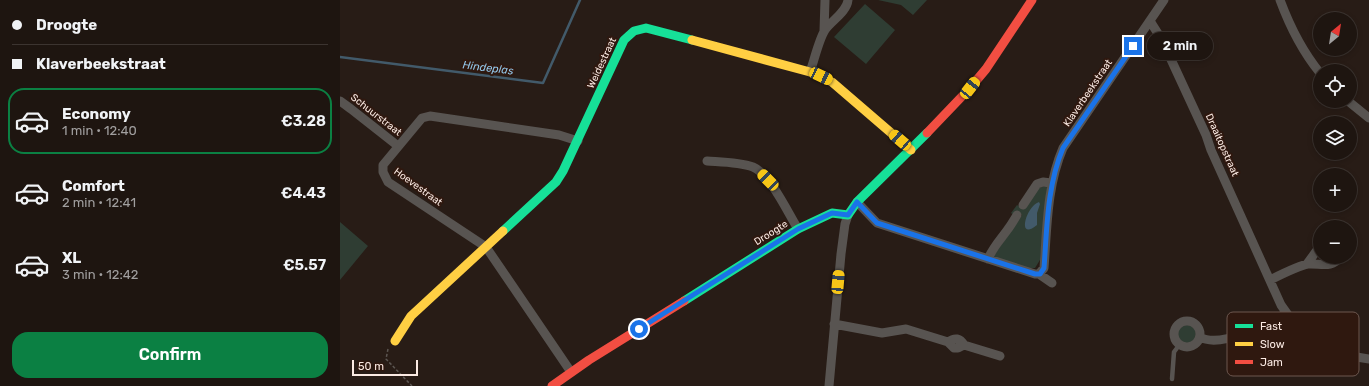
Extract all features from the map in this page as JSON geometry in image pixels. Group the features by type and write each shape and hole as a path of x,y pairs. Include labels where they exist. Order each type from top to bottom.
{"street":[{"path":"810,72 824,31 825,0"},
{"path":"824,31 845,8 848,0"},
{"path":"829,386 841,254 845,224 848,215 857,202 911,150 970,88 986,69 1032,0"},
{"name":"Klaverbeekstraat","path":"1040,274 1044,268 1051,183 1056,164 1063,148 1164,0"},
{"path":"1280,0 1296,40 1313,65"},
{"name":"Draaitopstraat","path":"1150,21 1162,40 1285,312"},
{"name":"Weidestraat","path":"395,341 411,316 556,182 578,141 624,40 630,32 638,28 646,28 810,72 832,82 911,150"},
{"name":"Schuurstraat","path":"340,102 352,108 398,146"},
{"path":"1357,108 1369,118"},
{"name":"Hoevestraat","path":"571,372 486,247 388,182 383,172 383,165 422,118 430,116 559,135 578,141"},
{"path":"707,161 753,167 761,172 768,180 798,229"},
{"path":"1023,205 1037,184 1043,182 1051,183"},
{"path":"857,202 877,223 1035,274 1040,274 1052,283"},
{"name":"Droogte","path":"552,386 571,372 798,229 832,213 848,215"},
{"path":"988,259 991,251 1007,231 1017,215"},
{"path":"1308,264 1313,256"},
{"path":"1270,280 1308,264 1313,264"},
{"path":"1189,321 1197,325 1200,338 1198,341 1193,346 1189,347 1180,344 1176,340 1174,333 1178,325 1182,322 1189,321"},
{"path":"834,324 882,333 906,329 948,342 956,338 962,341 964,345 1000,356"},
{"path":"1200,338 1210,341 1218,341 1227,338"},
{"name":"Draaitopstraat","path":"1359,357 1369,359"}],"lane":[{"path":"1172,379 1174,352 1180,344"}],"path":[{"path":"395,341 387,351 386,359 412,386"}],"green space":[{"path":"878,0 927,0 913,15 901,5"},
{"path":"865,4 895,30 866,64 834,37"},
{"path":"1048,186 1040,260 1035,268 1028,268 993,257 1022,215 1016,211 1014,215 1011,213 1017,205 1023,209 1037,188"},
{"path":"340,222 368,246 340,280"},
{"path":"1187,325 1191,326 1195,330 1195,338 1191,342 1187,343 1183,342 1179,338 1178,334 1179,330 1183,326"}],"water":[{"path":"1039,202 1037,225 1031,229 1027,229 1025,227 1025,222 1027,216 1034,205"}],"waterway":[{"name":"Hindeplas","path":"340,57 543,83 580,0"}],"traffic: fast":[{"path":"503,231 556,182 563,171 624,40 634,31 646,28 692,40"},
{"path":"684,301 798,229 832,213 848,215 857,202 927,133"}],"traffic: slow":[{"path":"692,40 810,72 832,82 911,150"},
{"path":"395,341 411,316 503,231"}],"traffic: jam":[{"path":"927,133 986,69 1032,0"},
{"path":"552,386 589,360 684,301"}],"route":[{"path":"639,329 798,229 832,213 848,215 857,202 877,223 1035,274 1040,274 1044,268 1051,183 1056,164 1063,148 1133,46"}]}
